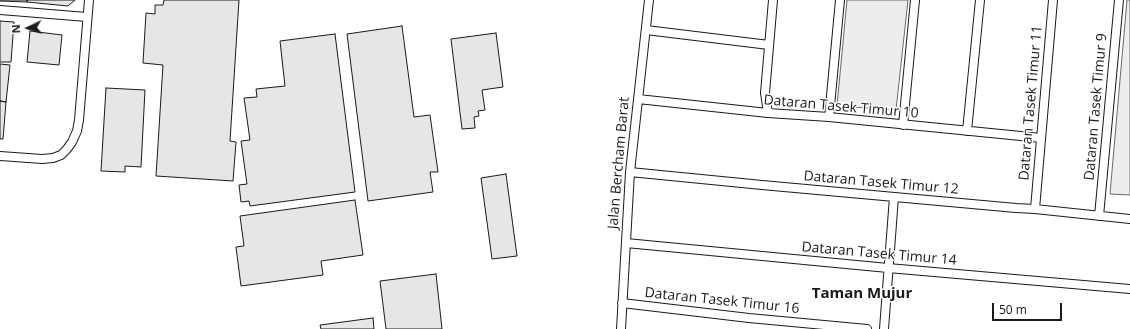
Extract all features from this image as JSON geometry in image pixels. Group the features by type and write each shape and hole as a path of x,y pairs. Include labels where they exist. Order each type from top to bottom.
{"street":[{"path":"0,156 42,159 53,158 61,155 72,142 77,131 89,0"},
{"name":"Jalan Bercham Barat","path":"621,329 630,172 649,0"},
{"path":"768,113 765,93 773,0"},
{"path":"829,117 840,0"},
{"path":"903,125 915,0"},
{"path":"967,131 980,0"},
{"name":"Dataran Tasek Timur 11","path":"1035,209 1053,0"},
{"name":"Dataran Tasek Timur 9","path":"1099,216 1119,0"},
{"path":"0,10 87,18"},
{"path":"646,30 769,45"},
{"name":"Dataran Tasek Timur 10","path":"638,100 1041,138"},
{"name":"Dataran Tasek Timur 12","path":"630,172 1130,219"},
{"path":"884,329 894,198"},
{"name":"Dataran Tasek Timur 14","path":"626,243 1130,289"},
{"name":"Dataran Tasek Timur 16","path":"622,303 749,318 867,329"}],"shaded area":[{"path":"847,0 908,0 896,110 837,106"},
{"path":"1127,0 1130,0 1130,195 1110,194"}],"building":[{"path":"27,0 27,2 0,1"},
{"path":"27,0 75,0 68,6 27,2"},
{"path":"164,0 239,0 230,141 236,142 233,181 156,176 163,65 143,63 146,13 155,14 155,5 163,5"},
{"path":"0,21 14,22 11,62 0,62"},
{"path":"402,26 414,117 430,115 438,172 430,172 433,192 368,201 347,34"},
{"path":"30,31 62,35 59,65 27,62"},
{"path":"496,33 503,87 482,90 485,110 478,111 479,116 474,117 475,128 462,129 451,39"},
{"path":"335,34 355,192 250,206 249,201 241,202 239,185 247,184 241,141 250,140 244,98 257,97 256,89 285,86 280,41"},
{"path":"0,64 10,65 6,102 0,101"},
{"path":"106,88 145,90 141,167 125,166 125,172 101,171"},
{"path":"0,101 6,102 3,139 0,139"},
{"path":"506,174 517,256 492,259 481,178"},
{"path":"355,200 363,255 321,261 323,275 241,286 236,247 244,246 240,216"},
{"path":"436,274 442,329 386,329 380,281"},
{"path":"373,318 374,329 321,329 320,325"}],"district":[{"name":"Taman Mujur","path":"862,294"}]}
